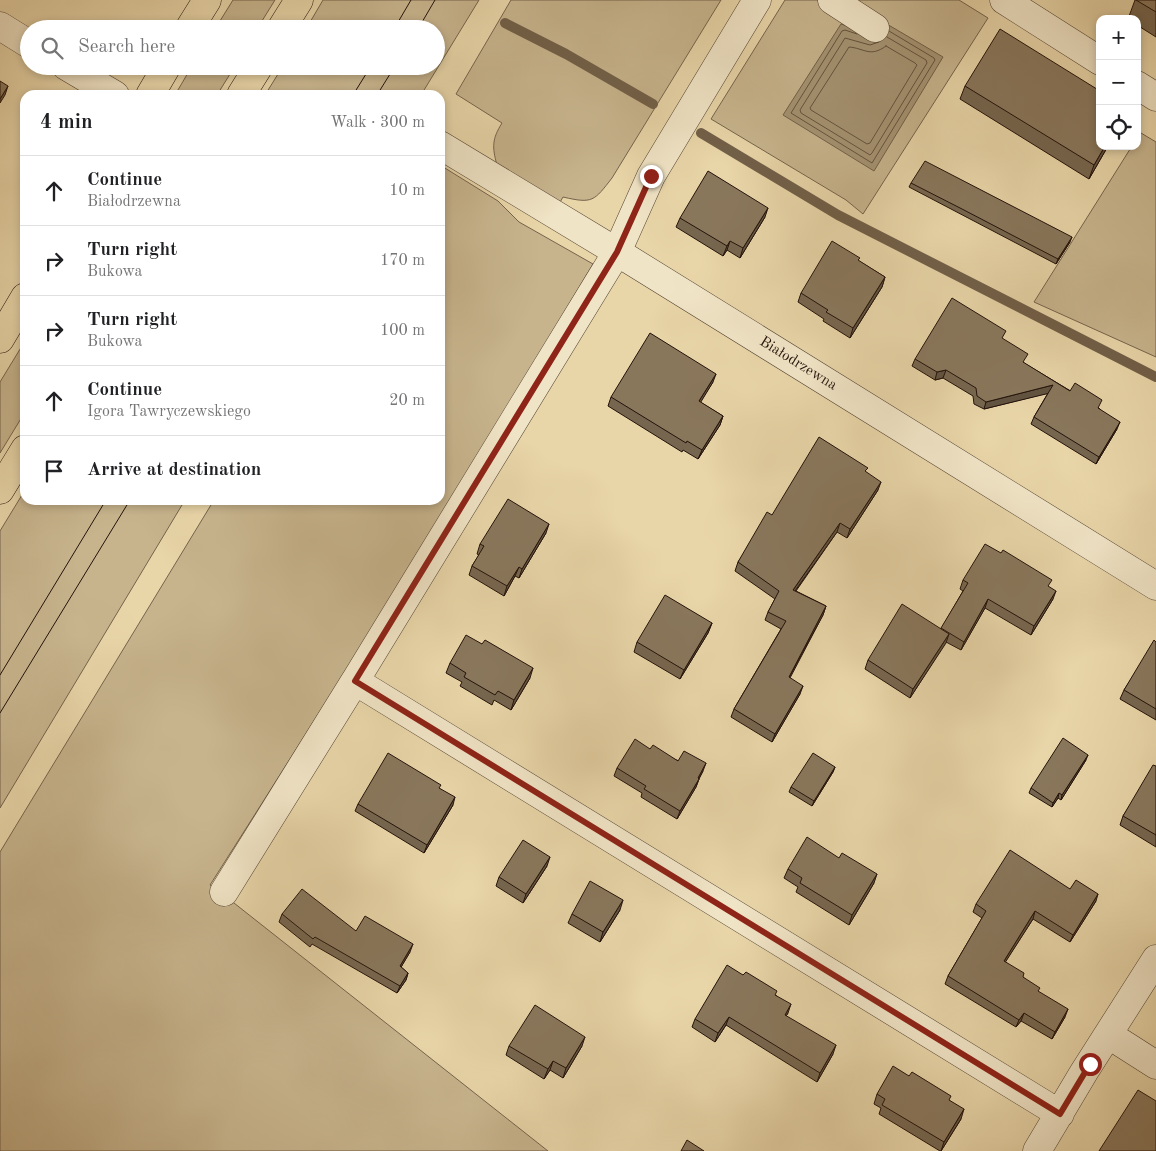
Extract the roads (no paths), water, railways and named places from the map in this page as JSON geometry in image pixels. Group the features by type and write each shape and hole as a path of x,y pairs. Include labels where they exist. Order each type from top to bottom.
{"main road":[{"path":"195,20 207,0"},
{"path":"287,20 299,0"},
{"path":"153,90 162,75"},
{"path":"244,90 253,75"},
{"path":"0,339 20,306"},
{"path":"0,490 20,457"}],"street":[{"path":"224,892 617,252 651,176 757,0"},
{"path":"832,0 875,28"},
{"path":"1004,0 1098,60"},
{"path":"0,26 20,38"},
{"path":"81,75 107,90"},
{"path":"1141,87 1156,96"},
{"name":"Białodrzewna","path":"445,148 617,252 1156,586"},
{"path":"355,681 1060,1114"},
{"path":"1037,1151 1084,1072 1156,959"},
{"path":"1109,1035 1156,1065"}],"water":[{"path":"880,20 943,57 874,171 783,115 841,24 872,34"}],"waterway":[{"path":"505,23 566,54 653,104"},
{"path":"701,133 838,215 1156,377"}],"tram line":[{"path":"399,20 411,0"},
{"path":"423,20 435,0"},
{"path":"356,90 365,75"},
{"path":"380,90 389,75"},
{"path":"0,675 103,505"},
{"path":"0,713 127,505"}]}
